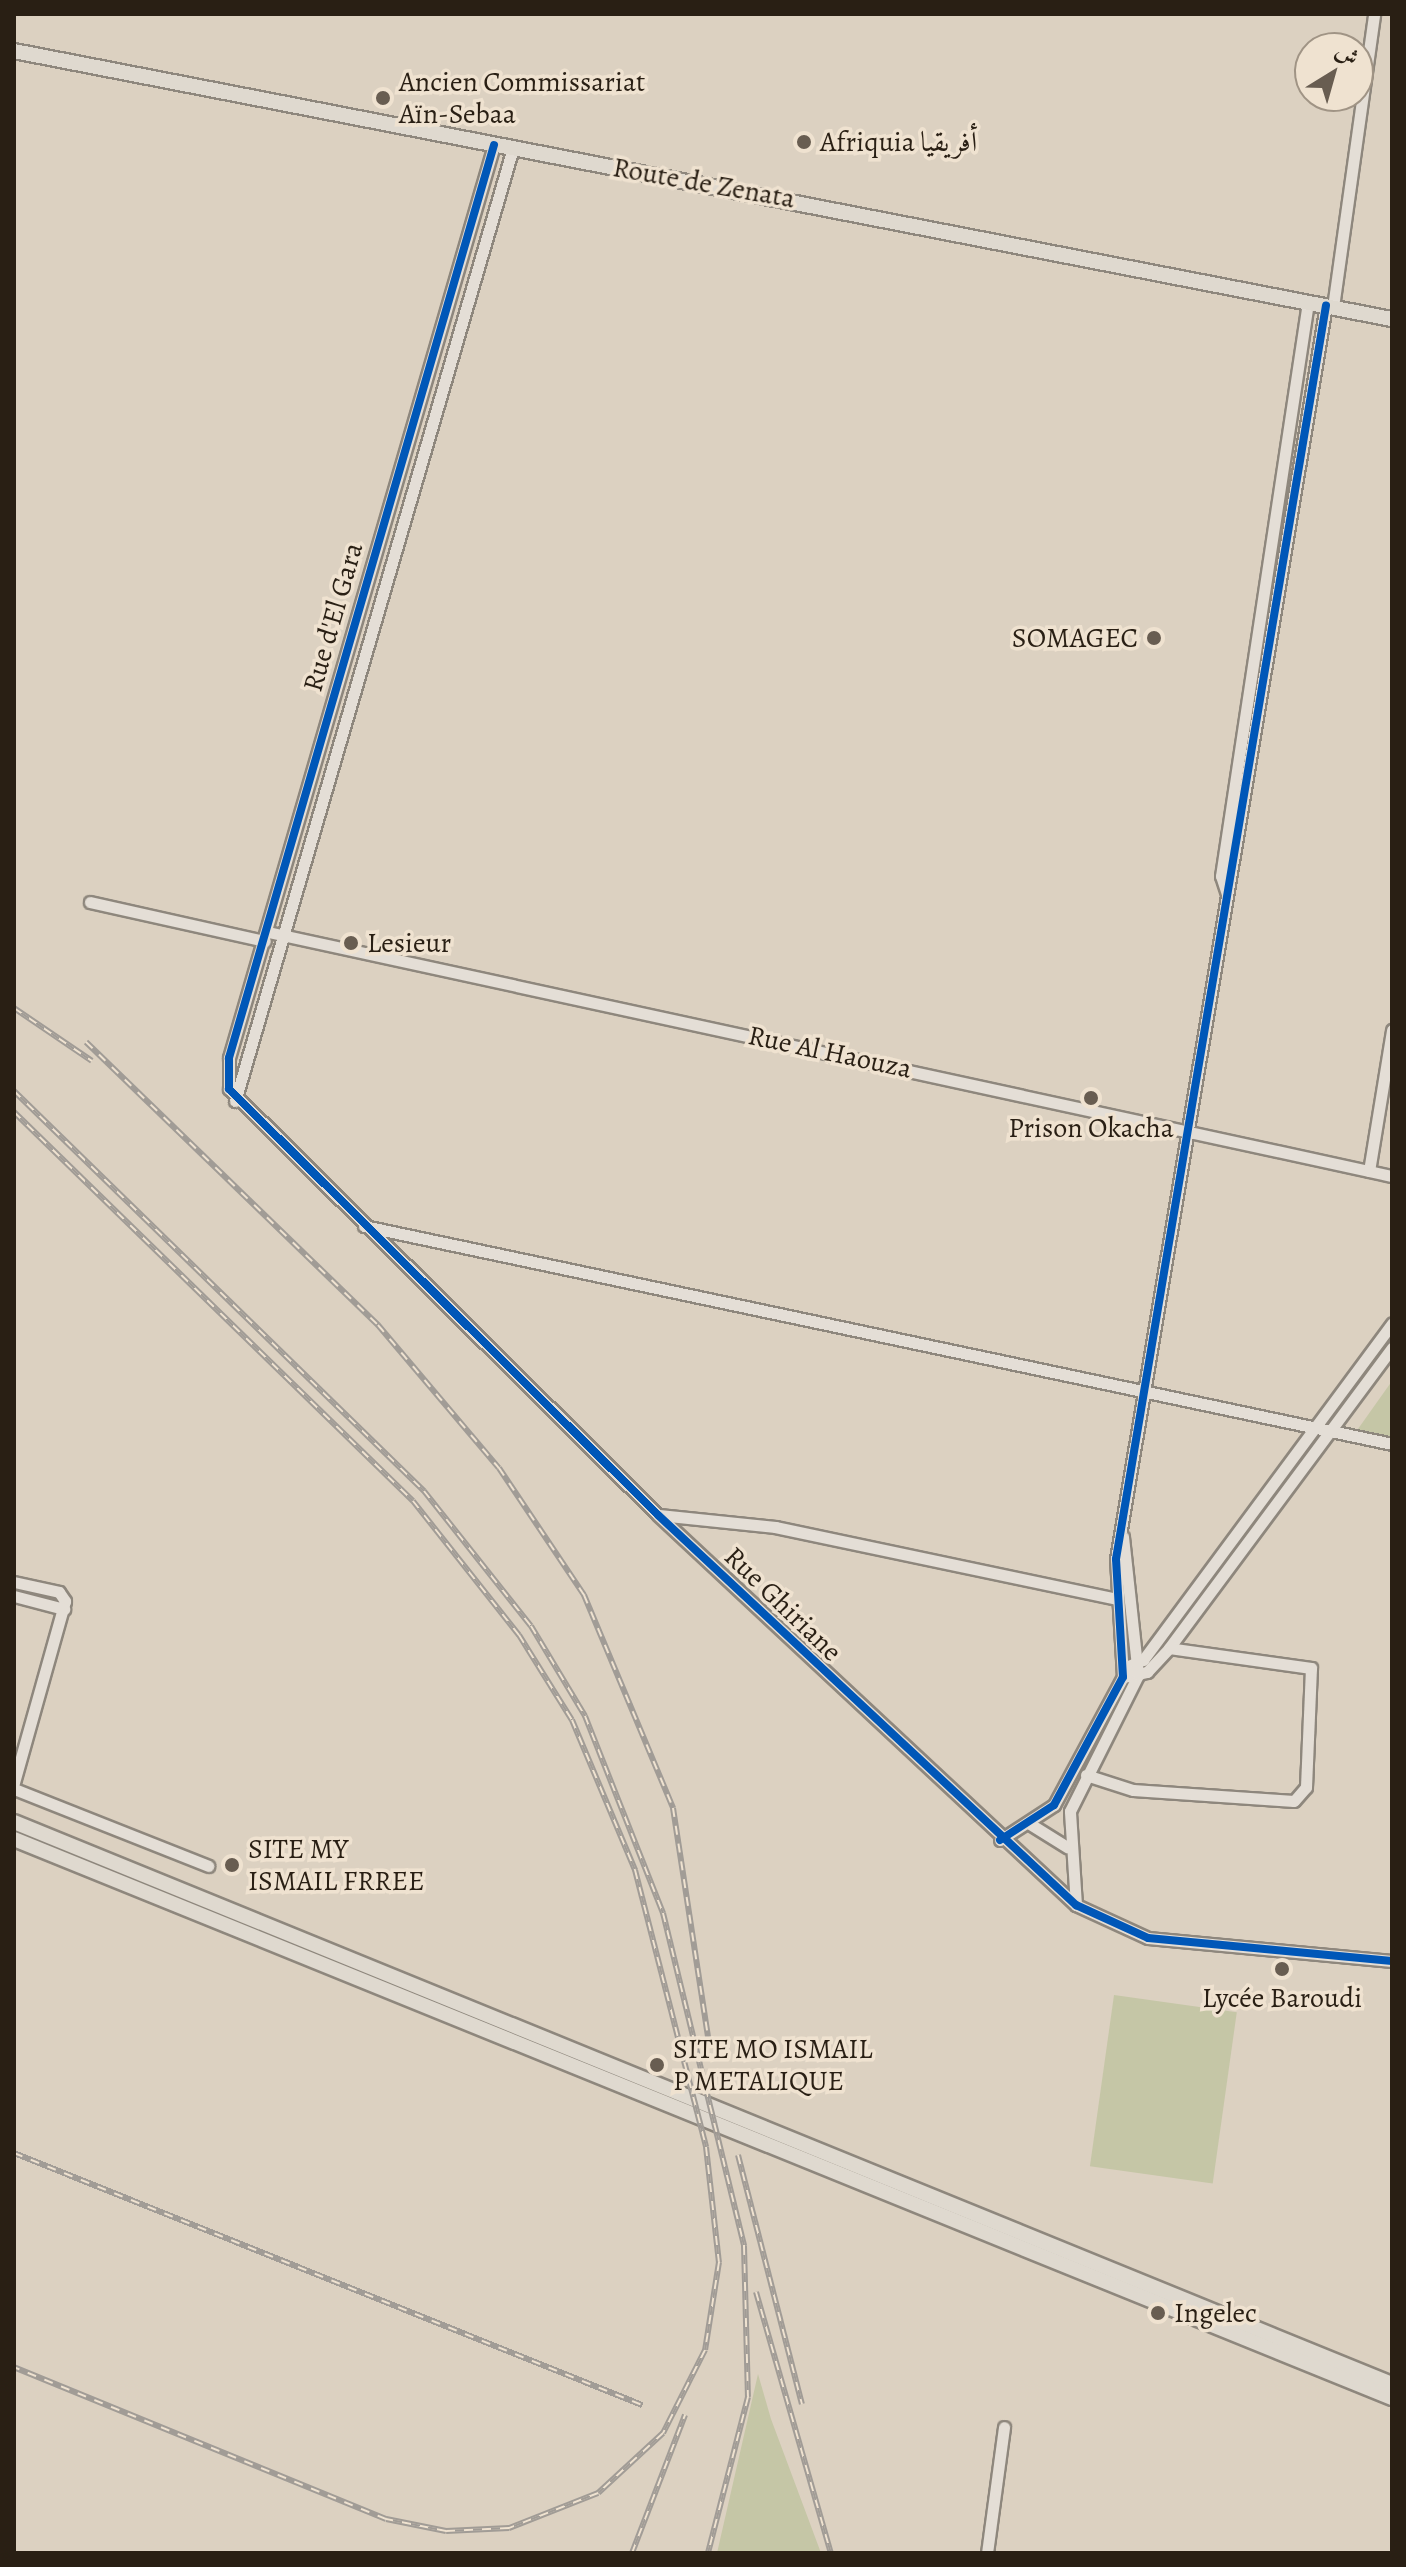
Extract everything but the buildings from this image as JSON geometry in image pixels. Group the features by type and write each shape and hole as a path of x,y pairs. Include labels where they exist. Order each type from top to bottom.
{"main road":[{"name":"Route de Zenata","path":"14,51 1392,319"},
{"path":"14,1822 1392,2384"},
{"path":"14,1839 1392,2398"}],"street":[{"path":"1000,1840 1030,1824 1054,1805 1123,1673 1117,1599 1123,1537 1227,894 1345,238 1374,14"},
{"name":"Rue d'El Gara","path":"235,1101 227,1068 494,145"},
{"name":"Rue d'El Gara","path":"235,1101 513,148"},
{"path":"1227,894 1221,876 1308,302"},
{"path":"419,397 437,401"},
{"name":"Rue Al Haouza","path":"90,902 266,936 283,935 1392,1176"},
{"path":"1369,1171 1392,1030"},
{"name":"Rue Ghiriane","path":"235,1101 658,1515 1000,1840 1076,1905 1148,1938 1392,1961"},
{"path":"363,1226 1392,1444"},
{"path":"1076,1905 1067,1847 1070,1811 1138,1670 1310,1427 1392,1323"},
{"path":"1123,1673 1138,1670 1169,1648 1326,1430 1392,1348"},
{"path":"658,1515 775,1527 1117,1599"},
{"path":"1123,1537 1138,1670"},
{"path":"14,1582 62,1593 64,1609 14,1783"},
{"path":"14,1596 64,1609"},
{"path":"1086,1775 1133,1790 1294,1801 1306,1787 1311,1668 1169,1648"},
{"path":"14,1789 208,1866"},
{"path":"1030,1824 1067,1847"},
{"path":"987,2553 1004,2427"}],"green space":[{"path":"1392,1381 1392,1443 1353,1436"},
{"path":"1114,1995 1237,2012 1213,2184 1090,2166"},
{"path":"758,2374 771,2419 821,2553 717,2553"}],"railway":[{"path":"14,1008 92,1061"},
{"path":"86,1042 378,1325 499,1468 584,1595 673,1808 709,2043"},
{"path":"14,1091 424,1491 531,1626 585,1716 663,1913 744,2246 748,2397 708,2553"},
{"path":"14,1112 413,1501 519,1635 572,1720 635,1870 706,2147 719,2262 705,2350 663,2433 598,2493 509,2528 446,2531 386,2519 14,2367"},
{"path":"14,2153 642,2405"},
{"path":"738,2155 802,2404"},
{"path":"756,2292 831,2553"},
{"path":"632,2553 685,2415"}],"cycle path":[{"path":"494,145 229,1058 229,1089 658,1515 1076,1905 1148,1938 1392,1961"},
{"path":"1000,1840 1054,1805 1123,1677 1116,1559 1326,305"}],"place":[{"name":"Ancien Commissariat Aïn-Sebaa","path":"383,98"},
{"name":"Afriquia أفريقيا","path":"804,142"},
{"name":"SOMAGEC","path":"1154,638"},
{"name":"Lesieur","path":"351,943"},
{"name":"Prison Okacha","path":"1091,1098"},
{"name":"SITE MY ISMAIL FRREE","path":"232,1865"},
{"name":"Lycée Baroudi","path":"1282,1969"},
{"name":"SITE MO ISMAIL P METALIQUE","path":"657,2065"},
{"name":"Ingelec","path":"1158,2313"}]}
